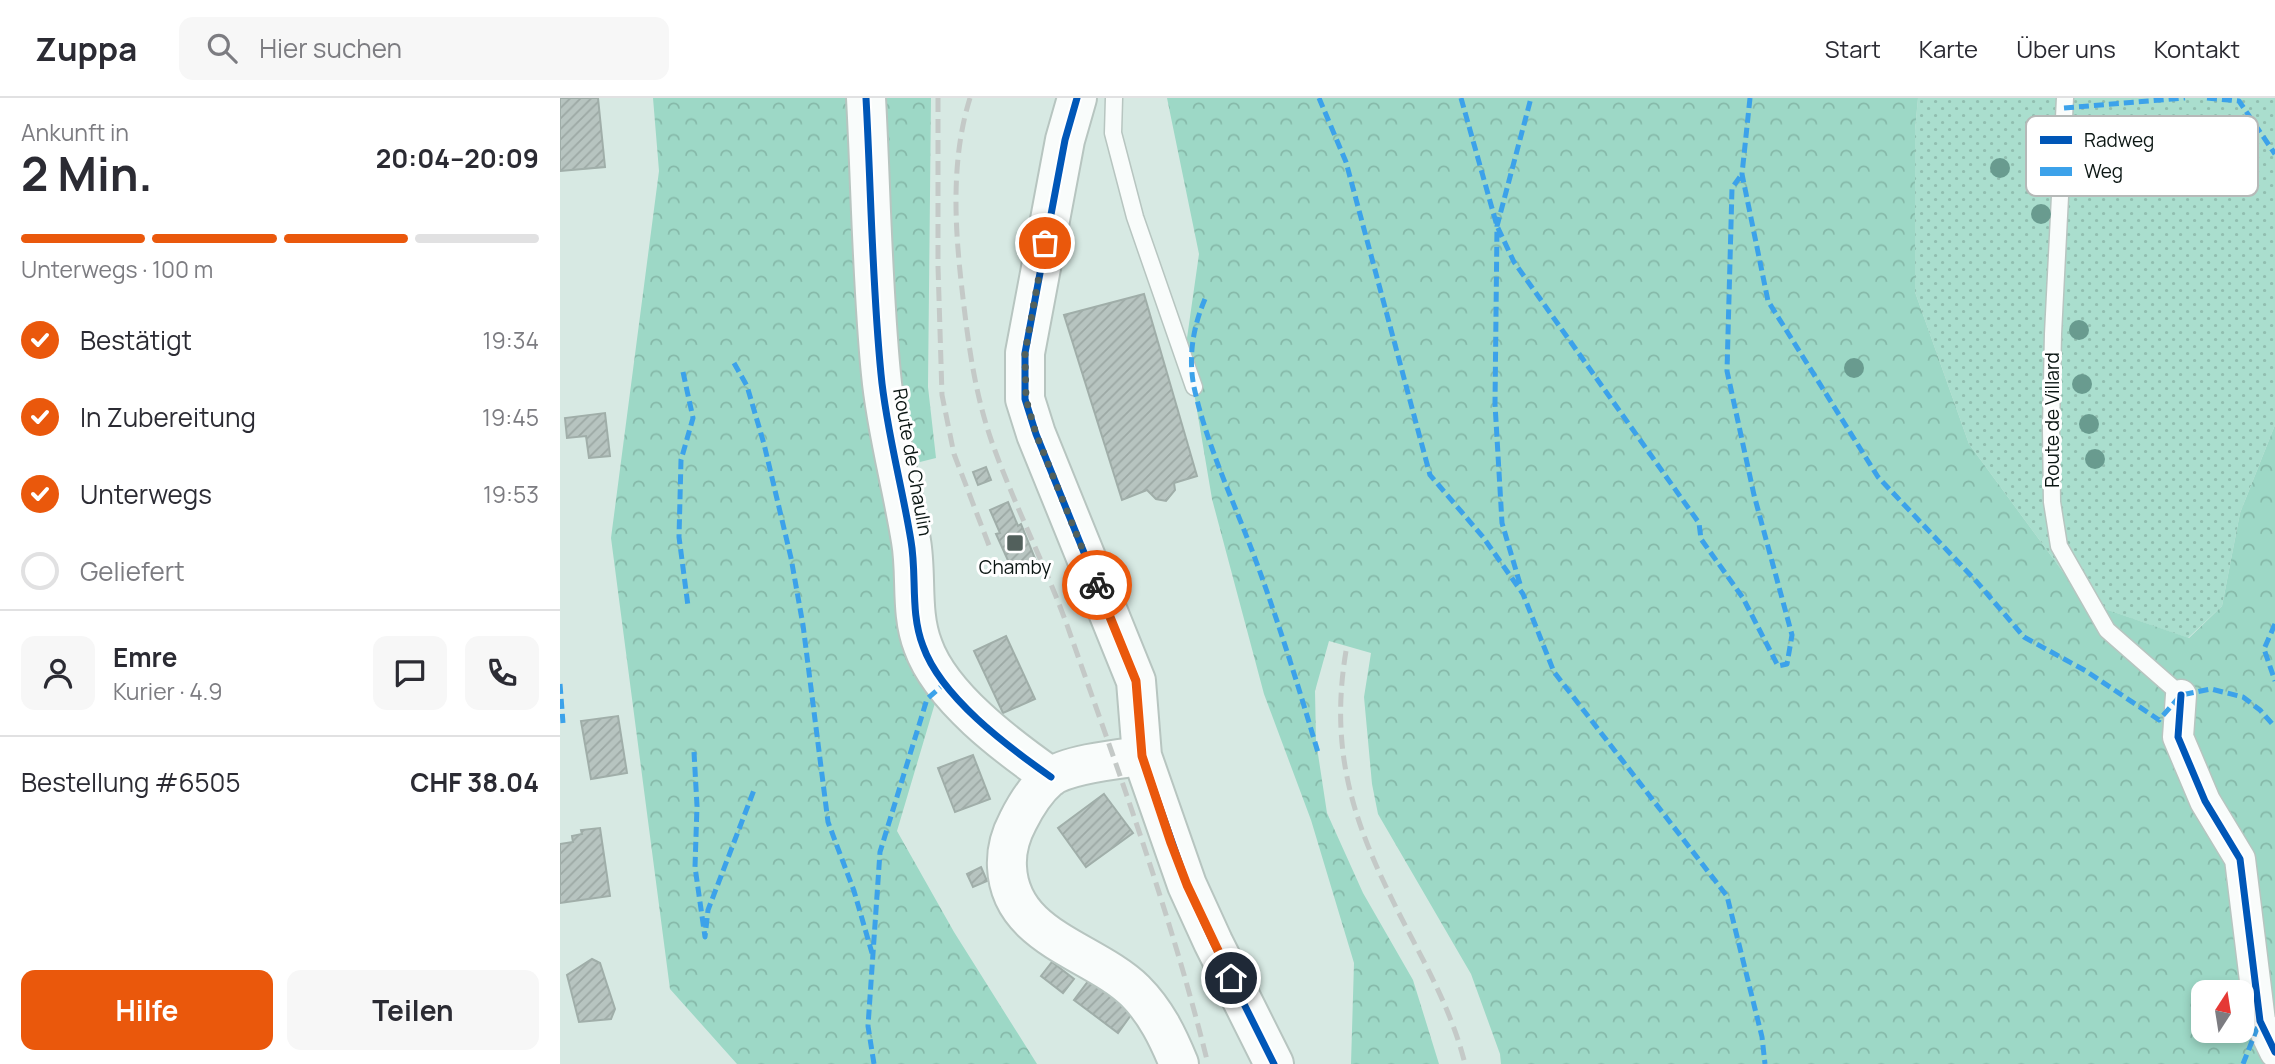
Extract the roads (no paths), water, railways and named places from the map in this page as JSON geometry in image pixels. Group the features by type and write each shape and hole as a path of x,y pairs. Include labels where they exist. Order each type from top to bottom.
{"street":[{"name":"Route de Chaulin","path":"866,98 881,375 912,544 915,608 922,646 944,684 957,698 1012,750 1051,777"},
{"path":"1077,98 1065,141 1031,314 1025,353 1026,399 1036,434 1136,681 1142,756 1187,885 1274,1064"},
{"path":"2181,695 2178,737 2206,802 2240,859 2260,1021 2275,1052"},
{"path":"1142,756 1094,763 1051,777 1029,799 1010,836 1007,878 1015,900 1031,921 1059,943 1097,963 1136,992 1158,1020 1179,1064"}],"lane":[{"path":"1114,98 1113,133 1135,216 1194,387"},
{"name":"Route de Villard","path":"2064,116 2065,98"},
{"name":"Route de Villard","path":"2060,196 2051,428 2052,502 2059,546 2107,630 2181,695"}],"railway":[{"path":"938,98 938,266 942,395 954,454 990,548"},
{"path":"970,98 959,147 956,223 968,336 982,411 994,448 1067,625 1124,788 1161,897 1208,1064"},
{"path":"1346,651 1341,690 1341,726 1344,761 1351,794 1373,859 1440,994 1465,1064"}],"place":[{"name":"Chamby","path":"1015,543"}]}
